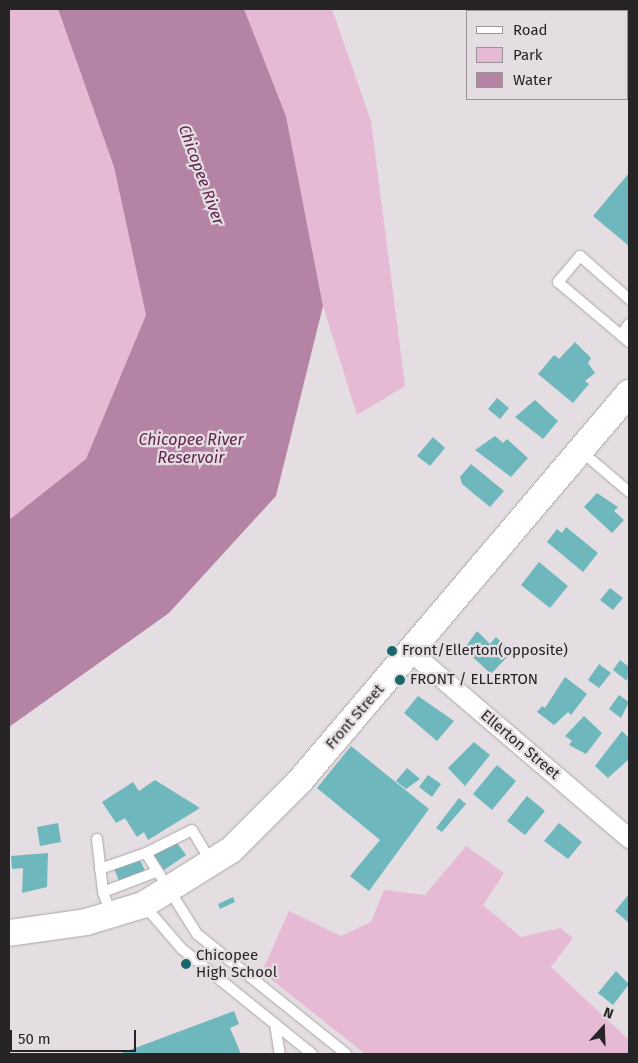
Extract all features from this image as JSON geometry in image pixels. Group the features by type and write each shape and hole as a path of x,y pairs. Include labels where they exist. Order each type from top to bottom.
{"main road":[{"name":"Front Street","path":"9,933 107,904 143,905 162,882 213,864 300,781 629,393"}],"street":[{"name":"Ellerton Street","path":"411,652 626,828"}],"lane":[{"path":"629,298 580,256 558,282 625,339 629,324"},
{"path":"581,451 629,492"},
{"path":"100,870 146,853 192,830 213,864"},
{"path":"97,839 100,870 107,904 162,882"},
{"path":"146,853 162,882 197,934 346,1054"},
{"path":"143,905 182,949 312,1054"},
{"path":"275,1024 280,1054"}],"green space":[{"path":"9,9 58,9 114,167 146,315 86,459 9,520"},
{"path":"244,9 332,9 371,121 405,386 357,415 323,306 286,116"},
{"path":"466,846 504,873 483,905 521,937 560,928 573,938 551,967 629,1040 629,1054 365,1054 262,972 289,911 341,936 371,922 384,890 425,895"}],"water":[{"name":"Chicopee River Reservoir","path":"58,9 244,9 286,116 323,306 276,496 169,613 9,727 9,520 86,459 146,315 114,167"}],"building":[{"path":"629,173 629,246 593,216"},
{"path":"575,342 591,358 588,363 595,373 585,381 589,384 573,403 538,374 554,355 559,359"},
{"path":"497,398 509,408 500,419 488,409"},
{"path":"535,400 558,421 543,439 515,417"},
{"path":"495,436 503,443 507,439 528,458 511,477 475,450"},
{"path":"433,437 445,448 430,466 417,456"},
{"path":"471,464 504,491 490,507 462,484 460,477"},
{"path":"597,493 618,507 614,511 624,520 612,533 584,507"},
{"path":"566,527 598,553 583,572 547,542 557,529 562,533"},
{"path":"539,562 568,586 550,608 521,585"},
{"path":"610,588 623,598 613,610 600,600"},
{"path":"477,631 490,644 496,637 512,652 491,674 464,649"},
{"path":"620,660 629,667 627,681 613,670"},
{"path":"599,664 611,673 599,688 588,680"},
{"path":"565,677 587,694 571,715 568,712 554,725 537,712 542,706 545,708"},
{"path":"619,695 629,702 621,718 609,709"},
{"path":"418,696 454,721 437,741 404,713"},
{"path":"584,716 602,733 586,754 569,745 572,741 565,736"},
{"path":"622,731 629,738 629,759 608,778 595,766"},
{"path":"474,742 490,755 465,786 448,768"},
{"path":"351,746 429,809 369,891 350,876 380,840 317,788"},
{"path":"497,765 516,781 492,810 473,794"},
{"path":"407,768 420,779 406,789 396,781"},
{"path":"428,775 441,784 432,797 419,787"},
{"path":"155,780 200,808 148,840 144,832 137,837 125,818 116,823 102,802 133,782 139,791"},
{"path":"527,796 545,811 525,835 507,821"},
{"path":"459,798 466,804 442,832 436,828"},
{"path":"58,823 61,842 40,846 37,827"},
{"path":"559,823 582,842 568,859 544,841"},
{"path":"175,840 186,855 164,870 154,855"},
{"path":"48,853 47,887 22,893 23,868 12,869 11,856"},
{"path":"139,858 147,875 121,886 114,868"},
{"path":"629,894 629,923 615,911"},
{"path":"233,897 235,902 220,909 218,904"},
{"path":"616,971 629,984 613,1005 598,993"},
{"name":"Chicopee High School","path":"234,1011 239,1024 230,1028 241,1054 119,1054"}],"place":[{"name":"Front/Ellerton(opposite)","path":"392,651"},
{"name":"FRONT / ELLERTON","path":"400,680"},
{"name":"Chicopee High School","path":"186,964"}],"water label":[{"name":"Chicopee River","path":"201,175"}]}
